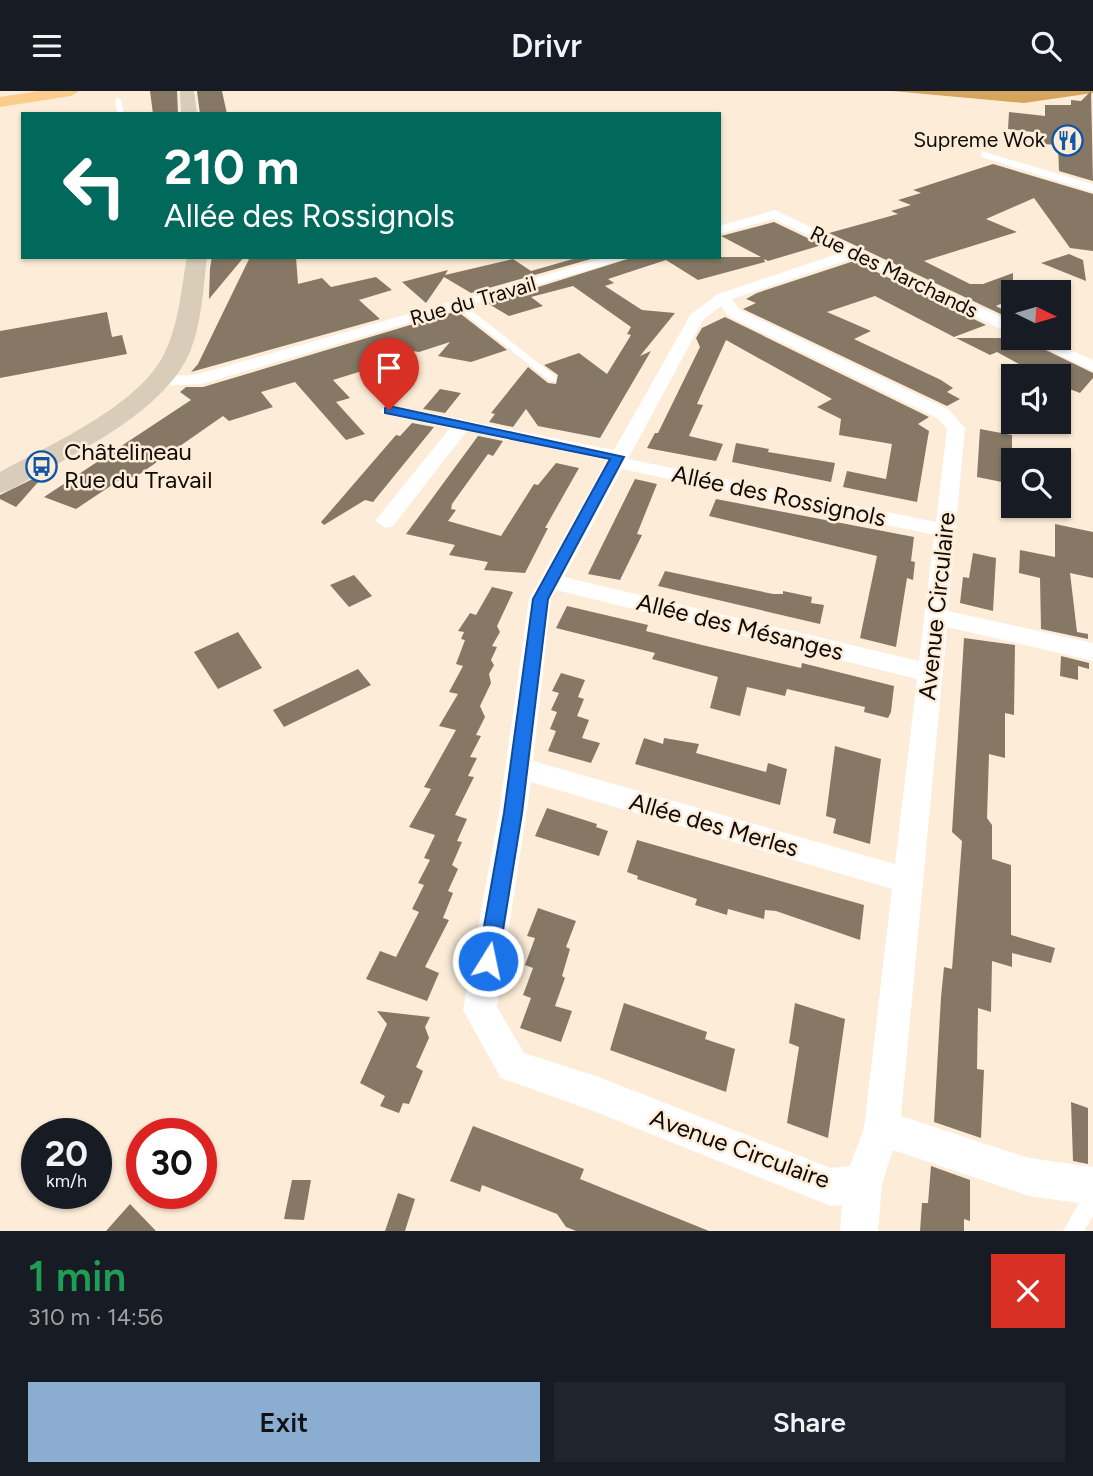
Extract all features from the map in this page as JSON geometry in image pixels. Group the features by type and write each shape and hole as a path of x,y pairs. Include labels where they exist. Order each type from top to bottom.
{"highway":[{"path":"0,97 36,91"},
{"path":"0,102 71,91"}],"main road":[{"path":"187,91 189,112"},
{"path":"0,484 127,406 158,381 171,365 180,345 197,259"}],"street":[{"path":"985,154 1093,188"},
{"name":"Rue des Marchands","path":"721,229 775,214 1001,323"},
{"name":"Avenue Circulaire","path":"729,305 943,414 956,428 882,1128 863,1184 831,1187 596,1094 513,1066 480,1010 519,768 540,599 696,317 854,253"},
{"name":"Rue du Travail","path":"158,381 196,380 618,259"},
{"path":"1058,350 1093,366"},
{"name":"Allée des Rossignols","path":"389,410 945,524"},
{"path":"386,521 461,425"},
{"name":"Allée des Mésanges","path":"550,581 930,673"},
{"path":"936,616 1093,652"},
{"name":"Allée des Merles","path":"519,768 909,881"},
{"path":"882,1128 1029,1177 1093,1186"},
{"path":"859,1231 863,1184"}],"lane":[{"path":"118,100 121,112"},
{"path":"459,305 553,379"},
{"path":"1073,1231 1093,1198"}],"shaded area":[{"path":"892,91 1093,91 1093,93 1024,103"}],"building":[{"path":"150,91 177,91 178,112 153,112"},
{"path":"197,91 222,91 227,112 200,112"},
{"path":"1091,91 1093,181 1059,171 1058,145 1043,144 1042,133 1008,129 1009,112 1045,116 1045,105 1071,105 1071,100 1081,101"},
{"path":"993,164 1093,194 1093,251 1070,248 1034,198 986,219 1017,232 924,261 970,284 983,284 1013,273 1013,280 1001,280 1001,304 996,306 1001,309 1001,314 829,233 898,214 891,211 911,205 898,200 921,193 913,190"},
{"path":"774,222 822,245 768,261 764,259 765,262 698,280 666,260 608,279 614,283 605,286 642,310 675,313 640,356 651,351 600,438 538,426 526,409 513,427 489,422 495,414 491,413 528,367 548,383 556,384 558,375 544,365 579,353 607,374 631,335 627,334 631,327 573,286 531,297 543,306 509,316 487,303 628,259 761,257 721,236"},
{"path":"1069,254 1083,260 1086,281 1041,263"},
{"path":"212,259 242,259 209,299"},
{"path":"249,259 296,259 298,284 322,278 331,287 376,277 392,290 359,300 380,319 191,372 198,364"},
{"path":"513,259 531,271 573,259 591,259 471,293 444,277 426,303 402,282 448,270 445,275"},
{"path":"854,261 986,325 954,337 875,296 827,312 871,331 854,339 941,380 953,388 947,392 960,399 947,406 743,309 756,303 746,299 757,293"},
{"path":"457,311 507,350 471,362 438,356 450,342 419,352 382,346 378,366 333,380 350,398 336,402 365,434 346,440 295,382 261,392 273,407 229,421 223,416 134,478 127,475 76,509 44,497 191,400 180,392 186,387 203,387"},
{"path":"107,312 112,337 122,335 127,354 0,378 0,331"},
{"path":"725,317 929,417 918,424 929,431 917,502 843,487 847,471 886,479 892,444 839,435 841,419 817,407 832,399 726,340 697,404 703,405 689,436 723,444 716,461 647,448 655,433 658,433 700,347 696,338 702,328"},
{"path":"956,338 1001,338 1001,350 1046,350 1093,373 1093,378 1080,393 1071,390 1071,364 1019,364 997,352 990,355"},
{"path":"440,389 461,393 445,413 423,409"},
{"path":"412,423 434,427 373,502 365,500 324,525 321,522 396,435 400,436"},
{"path":"980,429 1012,435 1012,448 1001,448 1001,482 977,477"},
{"path":"478,436 503,441 493,456 488,454 452,504 451,509 456,510 448,521 501,536 534,484 538,485 556,463 579,468 545,528 548,528 525,573 484,570 488,562 449,555 455,545 406,534"},
{"path":"736,443 769,449 768,452 835,463 831,482 732,462"},
{"path":"47,472 16,507 0,499 0,495"},
{"path":"635,479 657,484 637,534 642,535 620,580 588,574"},
{"path":"716,499 914,537 911,561 915,562 913,580 907,578 896,647 860,638 877,556 709,516"},
{"path":"1055,524 1093,532 1093,578 1070,573 1077,632 1088,634 1088,639 1041,629 1040,578 1019,573 1020,550 1055,557"},
{"path":"973,553 996,558 993,611 960,603 963,577 969,578"},
{"path":"665,571 773,594 783,594 783,591 812,597 811,603 824,605 820,624 658,586"},
{"path":"354,575 372,596 349,607 330,585"},
{"path":"492,587 513,592 497,626 500,632 492,646 497,647 491,660 494,665 489,674 491,683 480,706 485,717 476,735 481,736 470,757 477,758 468,776 474,777 455,815 467,819 457,841 462,842 452,865 458,869 448,891 453,893 443,918 449,920 425,967 439,973 427,1001 366,979 380,951 396,957 419,912 412,909 424,885 418,883 430,860 424,858 435,835 409,827 431,789 424,787 456,730 439,726 458,694 449,692 463,666 456,664 465,640 461,639 464,632 458,631 470,613 476,615"},
{"path":"567,606 648,625 646,631 702,645 801,668 802,663 894,686 891,712 888,718 864,712 865,707 787,689 785,696 747,687 740,716 710,708 718,677 652,659 655,653 556,628"},
{"path":"238,632 262,668 218,689 194,652"},
{"path":"964,638 1015,645 1014,715 1005,713 1005,758 989,754 987,818 992,825 992,859 1011,865 1011,935 1055,948 1051,963 1012,953 1012,967 992,961 991,1012 978,1008 977,1069 984,1070 981,1138 934,1122 941,997 944,967 952,969 962,841 952,832"},
{"path":"1061,656 1089,663 1089,669 1078,666 1078,680 1060,676"},
{"path":"358,669 371,685 284,727 273,710"},
{"path":"561,673 585,680 578,697 584,699 577,716 589,720 582,738 600,743 591,763 548,751 556,731 550,729 557,712 551,710 559,693 552,691"},
{"path":"644,738 663,744 664,738 699,744 696,753 766,772 768,763 787,769 780,805 635,764"},
{"path":"835,746 881,759 870,844 833,833 836,819 826,816"},
{"path":"547,808 597,824 596,827 608,831 599,856 535,836"},
{"path":"637,840 864,905 860,940 776,911 765,910 764,919 728,909 727,915 695,905 697,899 637,879 638,876 627,872"},
{"path":"538,908 576,921 566,947 570,949 562,976 565,978 555,1006 572,1011 561,1042 520,1028 531,998 523,995 533,968 525,965 535,938 527,936"},
{"path":"624,1003 707,1032 705,1039 735,1049 726,1092 610,1050"},
{"path":"795,1003 845,1019 828,1138 787,1123 799,1047 789,1043"},
{"path":"377,1011 430,1017 425,1027 429,1038 416,1067 423,1071 409,1104 403,1103 399,1113 380,1106 385,1096 360,1083 387,1024"},
{"path":"1071,1102 1088,1108 1088,1164 1073,1161"},
{"path":"473,1126 584,1169 580,1179 709,1231 576,1231 566,1227 557,1214 482,1185 480,1192 450,1181"},
{"path":"931,1166 970,1180 970,1221 964,1219 964,1231 920,1231 922,1203 928,1203"},
{"path":"292,1180 311,1180 304,1220 284,1219"},
{"path":"398,1193 415,1199 405,1231 385,1231"},
{"path":"126,1208 135,1209 156,1231 106,1231"}],"place":[{"name":"Supreme Wok","path":"1068,140"},
{"name":"Châtelineau Rue du Travail","path":"41,466"}],"route":[{"path":"389,410 617,457 540,599 513,813 488,961"}]}
